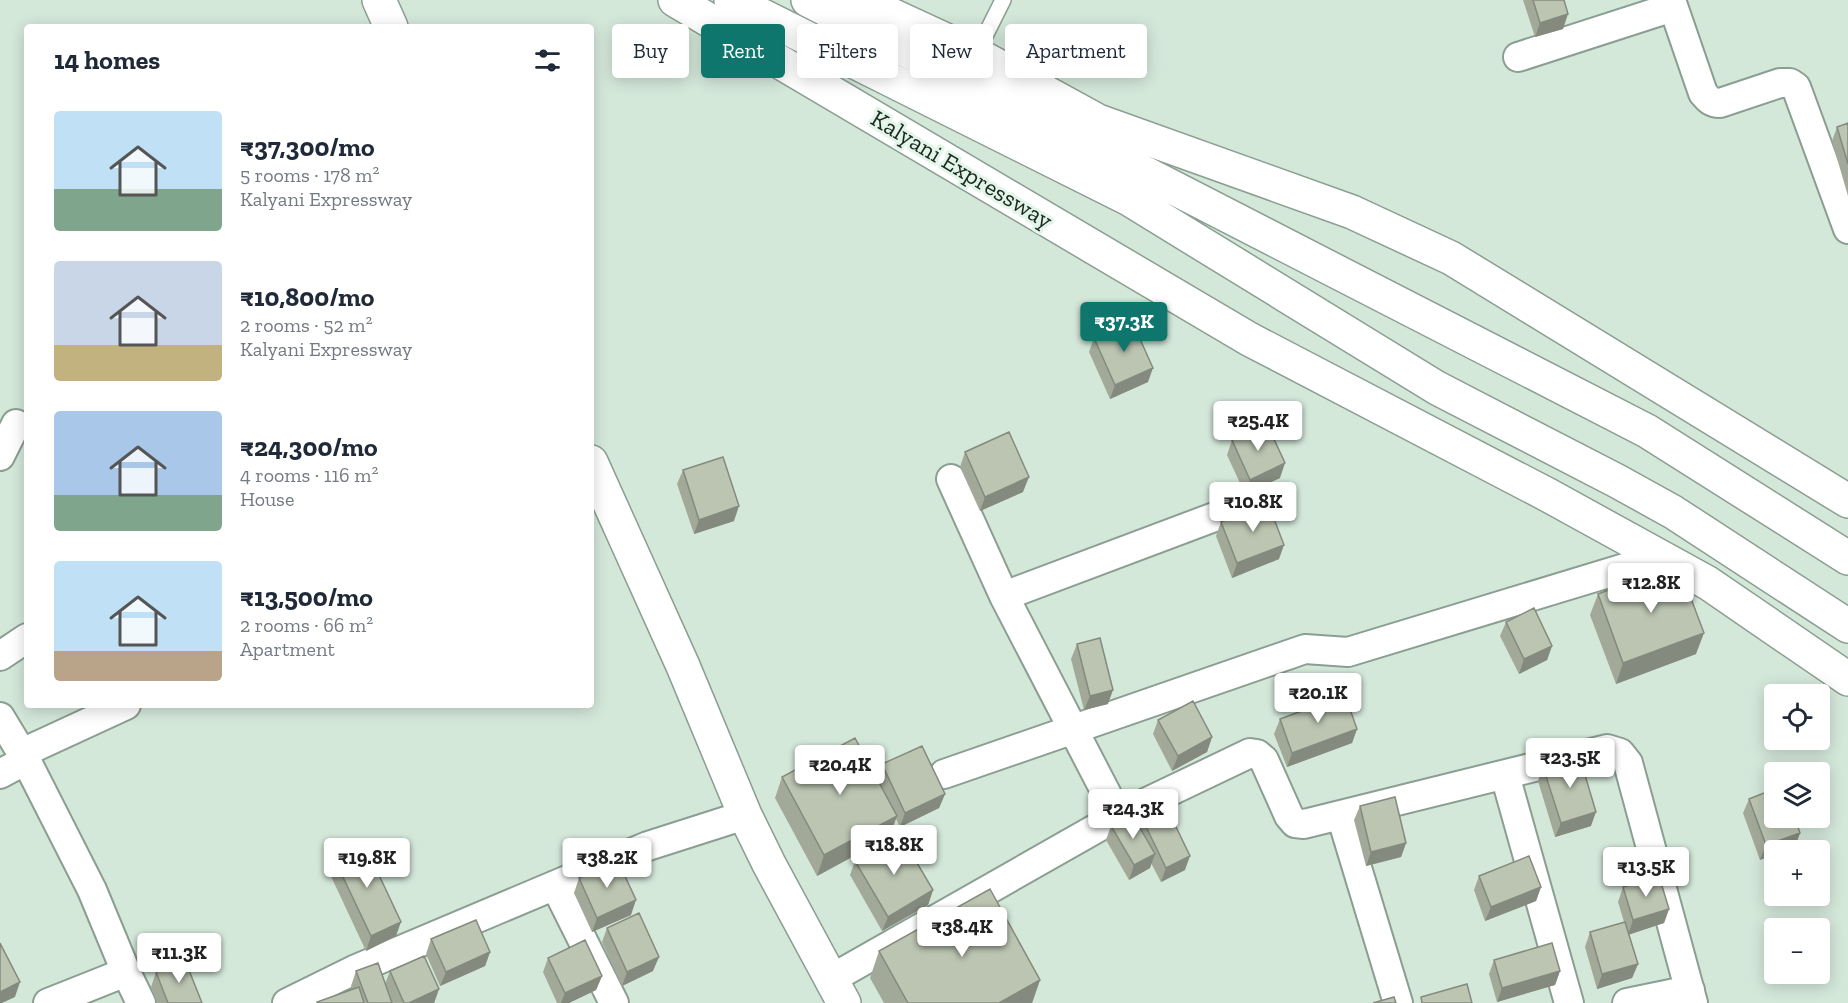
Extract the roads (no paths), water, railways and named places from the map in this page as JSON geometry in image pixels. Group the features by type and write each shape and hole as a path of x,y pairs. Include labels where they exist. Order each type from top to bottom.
{"main road":[{"path":"379,0 390,24"},
{"name":"Kalyani Expressway","path":"675,0 1250,339 1548,495 1708,583 1848,679"},
{"path":"731,0 1129,199 1437,388 1673,512 1848,626"},
{"path":"808,0 1647,430 1848,558"},
{"path":"860,0 912,24"},
{"path":"993,63 1098,122 1352,212 1451,258 1848,501"},
{"path":"594,476 683,666 745,815 838,991"}],"street":[{"path":"1518,57 1672,4 1703,93 1708,99 1714,103 1720,103 1780,83 1790,82 1796,87 1848,229"},
{"path":"0,456 16,424"},
{"path":"951,479 1004,596 1118,816"},
{"path":"1004,596 1241,507"},
{"path":"944,774 1305,649 1348,652 1661,557"},
{"path":"0,656 24,640"},
{"path":"0,774 24,757 120,708"},
{"path":"0,717 24,757 92,890 141,1003"},
{"path":"838,991 1118,816 1250,753 1257,754 1263,760 1289,816 1295,823 1304,824 1607,749 1620,753 1628,763 1691,996 1627,1003"},
{"path":"1505,775 1569,1003"},
{"path":"290,1003 354,970 648,846 745,815"},
{"path":"1341,815 1398,1003"},
{"path":"555,885 614,1003"},
{"path":"48,1003 126,972"}],"lane":[{"path":"991,24 1003,0"}]}
